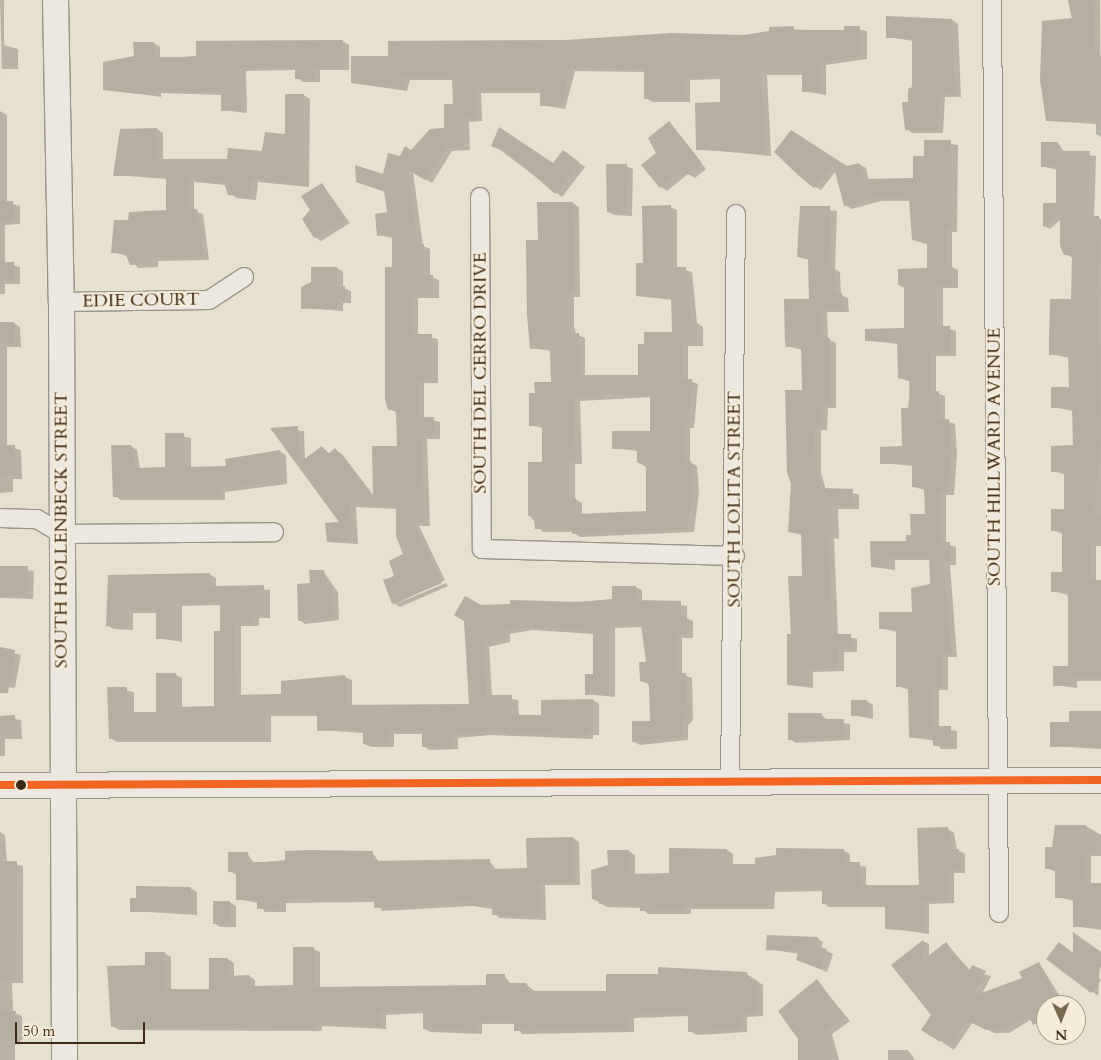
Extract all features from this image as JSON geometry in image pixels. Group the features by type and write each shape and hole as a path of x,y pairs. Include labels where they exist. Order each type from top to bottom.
{"main road":[{"name":"SOUTH HOLLENBECK STREET","path":"55,0 61,302 64,1060"},
{"path":"0,785 730,785 1101,780"}],"street":[{"name":"SOUTH HILLWARD AVENUE","path":"992,0 999,913"},
{"name":"SOUTH DEL CERRO DRIVE","path":"480,197 482,549 735,556"},
{"name":"SOUTH LOLITA STREET","path":"730,785 735,556 736,214"},
{"name":"EDIE COURT","path":"61,302 209,300 244,277"},
{"path":"0,518 37,519 62,534 274,532"}],"building":[{"path":"1068,0 1093,0 1095,55 1101,56 1101,120 1046,121 1040,80 1042,21 1072,18"},
{"path":"886,16 952,19 955,94 939,94 937,130 905,130 902,102 908,102 908,89 912,87 912,38 886,38"},
{"path":"794,26 794,30 844,30 844,26 860,26 860,56 820,62 820,92 802,92 802,72 761,72 765,153 696,150 695,103 720,102 720,76 684,77 684,99 644,99 644,69 569,68 563,103 558,106 540,106 540,90 475,90 476,118 463,119 464,147 446,148 425,180 408,170 417,244 424,244 424,275 433,275 433,295 412,295 412,334 432,334 432,380 418,380 418,417 434,417 434,436 421,436 424,523 414,523 442,583 392,604 383,580 394,576 389,561 403,554 396,536 396,507 350,504 352,541 327,542 325,523 339,522 270,428 298,426 299,463 322,446 328,454 335,448 373,498 372,446 397,446 396,410 388,410 385,399 385,267 392,267 392,234 377,236 375,214 387,212 384,191 356,182 355,165 383,174 388,153 400,156 405,146 411,150 430,129 444,128 444,104 453,104 452,77 404,77 400,88 351,83 351,56 388,56 388,41 566,40 671,33 744,35 769,31 769,27"},
{"path":"343,40 343,67 314,67 314,79 295,79 295,67 240,68 241,110 221,111 221,93 155,90 155,94 138,94 103,90 103,62 134,56 133,42 154,42 154,57 182,57 196,56 196,41"},
{"path":"285,94 304,94 303,184 251,179 250,197 228,195 224,183 188,179 188,210 197,209 204,257 152,258 152,264 130,265 125,253 111,253 114,220 128,220 129,212 166,210 166,176 113,176 120,129 157,128 157,159 227,159 228,148 262,151 265,132 285,134"},
{"path":"669,121 702,163 688,175 683,169 660,188 641,165 656,153 648,138"},
{"path":"499,127 553,163 563,150 579,162 555,194 509,153 491,146"},
{"path":"791,130 847,166 859,163 864,179 913,178 913,156 924,156 924,140 951,140 951,229 946,229 946,265 952,265 952,285 936,285 937,326 950,326 950,353 930,353 930,392 939,391 939,420 949,419 951,451 948,492 940,492 940,542 950,542 950,562 944,562 951,654 942,654 942,687 932,687 933,737 909,738 908,687 896,687 896,629 879,629 879,612 912,612 911,588 930,584 929,557 889,557 889,567 871,567 870,541 906,541 906,535 911,535 910,514 925,514 924,487 912,487 912,463 880,464 880,447 902,446 901,408 910,408 909,381 898,378 897,342 865,341 865,329 904,328 904,285 898,285 898,269 927,268 927,242 912,240 909,198 873,198 844,206 833,164 814,188 798,175 774,152"},
{"path":"1041,142 1058,142 1058,151 1090,151 1088,216 1099,216 1101,230 1097,290 1101,436 1094,516 1101,516 1101,543 1090,543 1090,580 1101,580 1101,677 1071,678 1071,685 1053,686 1053,666 1068,666 1068,599 1067,592 1051,592 1051,572 1062,572 1062,531 1051,531 1051,509 1064,509 1064,472 1051,472 1051,446 1073,445 1072,408 1051,408 1051,387 1069,387 1068,354 1049,355 1050,299 1071,299 1072,255 1064,255 1060,246 1060,211 1043,227 1043,203 1056,203 1056,167 1041,167"},
{"path":"606,164 627,164 626,213 607,212"},
{"path":"322,183 345,219 314,238 302,219 310,210 301,196"},
{"path":"0,201 13,201 14,221 0,221"},
{"path":"537,202 573,202 574,294 568,294 568,322 571,333 579,333 579,375 638,375 638,344 644,344 644,332 672,332 671,298 636,296 636,263 643,263 642,206 671,205 671,267 686,267 691,322 697,322 697,343 682,343 682,379 692,379 688,425 684,425 684,461 691,461 693,488 687,529 572,534 572,529 535,529 534,516 528,516 528,462 542,462 542,425 529,426 529,393 535,393 534,382 551,382 550,348 530,349 527,315 526,240 538,240","holes":["608,394 650,394 650,431 612,431 612,449 637,448 637,462 646,467 646,511 576,514 576,498 569,498 569,461 575,461 574,397"]},
{"path":"800,206 830,206 829,267 834,267 835,293 842,293 843,309 821,309 821,338 830,338 830,405 821,405 821,427 814,427 815,468 821,488 853,489 852,506 832,506 833,536 828,535 832,634 851,634 851,649 838,649 838,668 807,669 807,685 787,685 787,634 791,634 788,576 802,576 801,532 788,532 791,484 787,472 785,390 802,390 801,346 786,347 784,299 809,299 808,257 797,257"},
{"path":"0,262 14,262 14,281 0,281"},
{"path":"311,267 337,267 337,287 345,286 345,300 337,300 337,308 301,309 301,287 311,282"},
{"path":"0,322 14,322 14,344 0,344"},
{"path":"165,433 184,433 185,467 226,466 225,459 280,450 281,481 219,489 219,496 113,497 111,445 131,445 135,468 165,467"},
{"path":"0,445 15,445 16,476 0,476"},
{"path":"0,566 28,566 27,596 0,596"},
{"path":"309,570 324,570 327,587 332,587 333,617 298,621 297,584 310,583"},
{"path":"210,573 210,586 264,585 264,615 252,615 253,623 234,623 235,695 281,694 281,681 345,675 346,705 469,704 464,621 454,615 465,596 481,605 510,604 510,600 580,602 612,599 612,586 636,586 636,600 681,601 681,616 687,616 687,635 676,635 676,673 686,673 687,716 682,721 682,737 632,742 632,721 650,721 649,687 647,681 640,681 639,662 646,662 641,624 609,625 609,694 585,695 585,674 593,674 593,631 525,627 504,631 504,638 483,643 486,695 512,695 512,715 541,715 541,700 593,699 593,732 587,732 587,736 484,732 452,735 452,746 422,747 422,731 388,731 388,744 363,744 363,730 317,731 317,713 265,713 265,739 109,739 107,687 127,687 128,712 156,712 156,673 176,673 176,707 214,706 214,631 220,631 220,602 176,603 176,639 156,639 156,610 127,610 127,627 106,626 108,575"},
{"path":"0,647 15,650 8,693 0,693"},
{"path":"851,700 867,700 867,716 851,716"},
{"path":"1069,711 1101,711 1101,747 1050,747 1050,722 1069,722"},
{"path":"788,713 822,713 822,719 844,719 844,737 788,740"},
{"path":"15,715 16,736 0,736 0,716"},
{"path":"933,726 951,726 951,746 933,746"},
{"path":"1055,825 1086,825 1086,831 1095,831 1095,853 1085,853 1085,882 1101,884 1101,927 1073,927 1073,898 1055,898 1055,869 1045,869 1045,847 1052,847"},
{"path":"948,827 952,849 959,849 959,870 948,870 948,900 923,901 923,931 885,929 885,904 822,904 822,888 769,889 768,906 685,906 685,910 640,911 640,905 599,904 599,899 592,899 591,870 608,865 607,850 629,850 629,874 669,873 669,848 727,849 727,864 755,864 755,858 776,855 776,848 844,849 844,862 860,862 860,885 919,885 917,828"},
{"path":"573,837 573,882 538,882 540,917 492,915 492,906 471,906 471,902 374,908 374,899 353,896 280,900 280,909 257,909 257,900 236,900 236,872 228,872 228,852 248,852 248,862 285,862 285,851 307,850 373,851 373,861 490,859 490,869 527,868 526,838"},
{"path":"0,861 17,861 16,980 0,980"},
{"path":"136,886 191,887 191,912 130,912 130,898 136,898"},
{"path":"213,901 230,901 230,924 213,924"},
{"path":"1073,932 1101,952 1101,967 1095,975 1101,980 1091,993 1046,959 1059,942 1073,953"},
{"path":"767,935 818,937 815,945 827,949 820,969 796,960 799,951 766,950"},
{"path":"923,940 923,960 946,942 969,972 972,965 986,971 973,996 1022,978 1019,972 1039,962 1056,995 1036,995 1036,1023 1033,1025 1028,1014 1002,1030 986,1030 966,1020 951,1042 943,1037 940,1042 921,1030 931,1015 891,965"},
{"path":"293,947 314,947 314,987 486,985 486,974 505,974 505,983 526,983 532,991 606,991 606,974 658,974 658,967 747,972 747,980 757,980 757,1013 741,1014 741,1029 688,1032 688,1013 628,1015 628,1029 514,1031 514,1020 476,1021 476,1031 423,1029 423,1009 380,1012 380,1027 316,1023 316,1028 111,1027 107,966 145,965 145,952 165,952 165,989 209,989 209,958 228,958 228,976 249,975 249,986 293,985"},
{"path":"817,979 845,1017 827,1030 832,1037 831,1060 798,1060 798,1039 778,1011"},
{"path":"0,1011 16,1011 14,1041 0,1041"}],"transit line":[{"path":"0,785 1101,780"}]}
